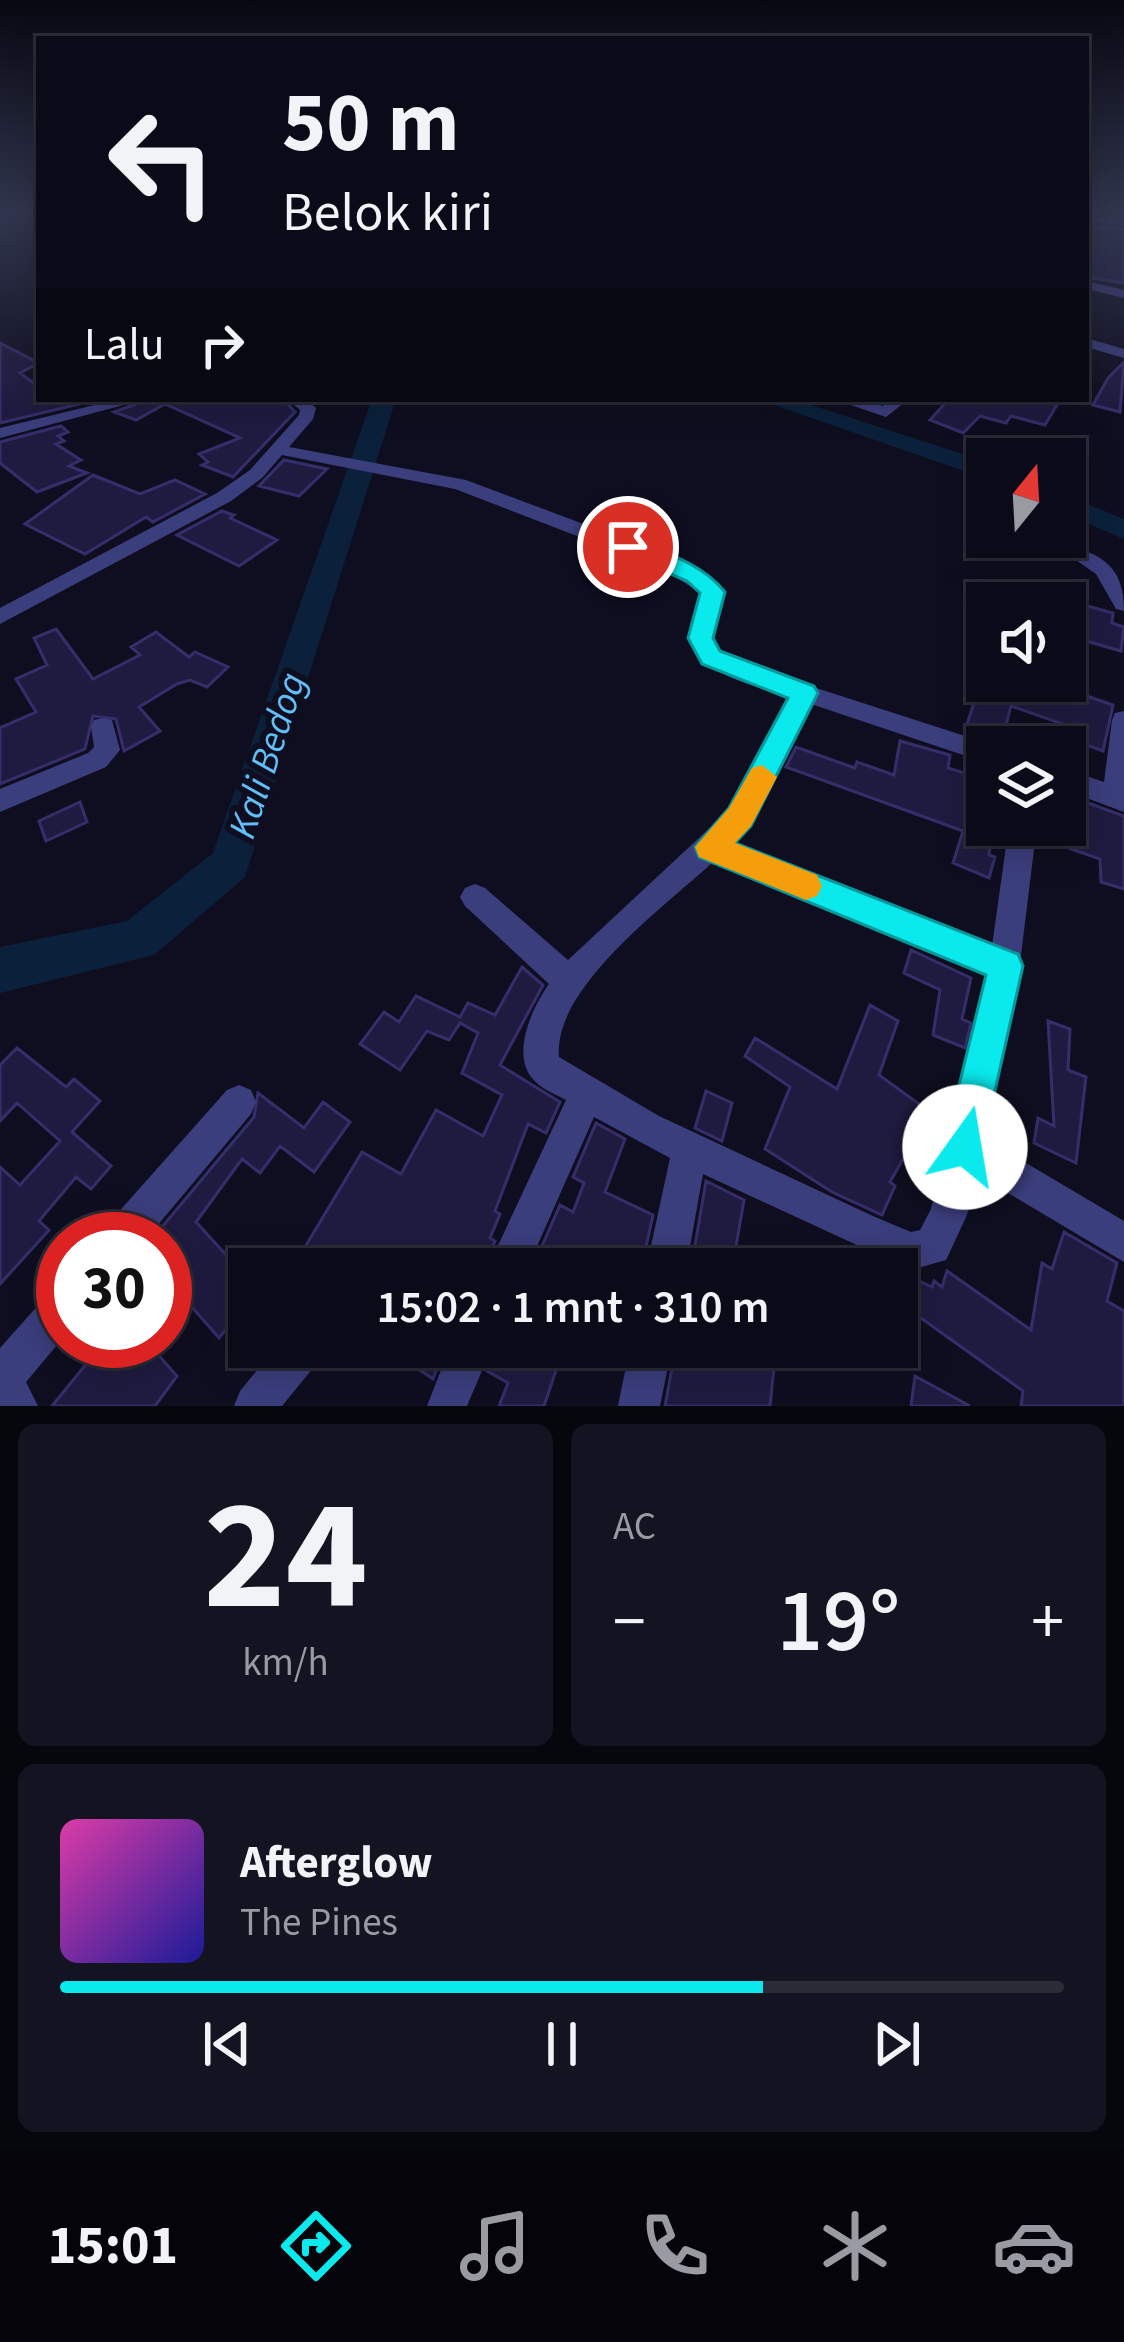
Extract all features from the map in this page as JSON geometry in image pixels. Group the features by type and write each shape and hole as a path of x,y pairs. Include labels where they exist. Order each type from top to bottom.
{"street":[{"path":"1089,286 1124,293"},
{"path":"1089,343 1124,354"},
{"path":"0,433 126,402"},
{"path":"0,617 224,496 280,450 307,416 308,409 299,402"},
{"path":"851,402 886,412 898,402"},
{"path":"280,450 413,471 544,513 695,576 714,598 701,638 704,650 740,672 966,746"},
{"path":"1086,558 1105,569 1124,604"},
{"path":"804,693 747,806 710,847 567,980 543,1032 543,1066 690,1149 911,1251 932,1246 948,1215 1005,966 1020,846"},
{"path":"0,800 98,760 107,750 103,728"},
{"path":"1086,786 1120,798 1123,738"},
{"path":"710,847 1005,966"},
{"path":"475,897 567,980"},
{"path":"517,1248 587,1093"},
{"path":"144,1212 239,1102"},
{"path":"965,1147 1124,1243"},
{"path":"670,1248 690,1149"},
{"path":"17,1406 0,1382 36,1339"},
{"path":"255,1406 286,1368"},
{"path":"447,1402 462,1368"},
{"path":"639,1406 647,1368"}],"building":[{"path":"0,343 36,361 20,373 36,385 36,402 88,402 0,423"},
{"path":"1124,362 1120,412 1093,405 1108,378"},
{"path":"142,402 286,402 295,412 233,477 202,465 208,462 199,454 240,438 165,404 136,420 114,412"},
{"path":"946,402 1057,405 1045,425 1011,416 1006,423 980,416 963,433 930,420"},
{"path":"61,426 68,432 58,436 64,441 56,444 81,460 69,466 87,473 37,492 0,463 0,442"},
{"path":"284,460 327,469 299,496 259,486"},
{"path":"93,475 140,494 175,480 205,494 153,522 146,517 85,554 25,524"},
{"path":"222,511 277,540 239,566 177,535"},
{"path":"1086,606 1113,613 1112,623 1124,627 1121,651 1086,641"},
{"path":"56,629 93,679 140,655 131,647 156,632 189,657 195,652 228,667 207,687 190,680 139,707 160,731 124,751 116,719 93,716 85,749 0,784 0,728 36,712 16,679 47,665 34,638"},
{"path":"1086,696 1113,705 1103,751 1086,745 1086,726 1068,726 1011,706 1006,726 967,724 974,702 1086,702"},
{"path":"900,741 950,755 948,768 966,774 966,846 990,846 989,855 995,857 989,878 953,863 963,831 786,767 796,747 855,768 857,762 894,775"},
{"path":"80,802 87,822 46,841 39,821"},
{"path":"1086,802 1124,816 1124,889 1101,882 1100,859 1063,846 1086,846"},
{"path":"911,950 971,978 962,1019 971,1023 965,1048 933,1035 940,990 904,973"},
{"path":"522,967 543,985 500,1065 560,1102 546,1133 528,1124 495,1211 500,1214 490,1238 495,1241 492,1248 304,1248 362,1152 401,1174 436,1110 483,1136 502,1095 462,1073 478,1033 460,1023 449,1040 427,1031 400,1070 360,1044 384,1012 399,1022 416,996 460,1017 468,1003 495,1015"},
{"path":"870,1005 898,1021 879,1075 930,1112 890,1182 895,1186 882,1215 832,1192 765,1149 790,1087 745,1056 755,1038 837,1089"},
{"path":"1048,1021 1070,1029 1068,1070 1086,1077 1076,1163 1034,1143 1038,1118 1054,1126"},
{"path":"17,1048 66,1087 74,1079 100,1101 72,1132 111,1166 91,1189 76,1177 47,1212 36,1212 36,1244 0,1284 0,1167 20,1185 60,1141 17,1103 0,1121 0,1065"},
{"path":"706,1091 732,1103 722,1141 695,1128"},
{"path":"258,1093 304,1128 323,1102 350,1122 314,1172 280,1146 260,1173 242,1159 196,1222 228,1257 228,1327 219,1338 192,1307 192,1212 175,1212 254,1117"},
{"path":"596,1123 625,1139 605,1192 653,1215 646,1248 541,1248 560,1205 573,1212 584,1183 573,1177"},
{"path":"706,1181 744,1200 736,1248 695,1248"},
{"path":"1064,1232 1117,1263 1107,1301 1124,1311 1124,1406 1021,1406 1023,1391 918,1316 918,1281 932,1287 934,1281 942,1287 947,1271 1031,1330 1042,1263 1052,1269"},
{"path":"83,1368 170,1368 177,1376 155,1406 52,1406"},
{"path":"417,1368 437,1368 433,1379"},
{"path":"557,1368 544,1406 499,1406 508,1383 487,1371"},
{"path":"672,1368 774,1368 770,1406 665,1406"},
{"path":"915,1376 970,1406 911,1406"}],"waterway":[{"name":"Kali Bedog","path":"0,970 138,940 230,864 383,402"},
{"name":"Kali Bedog","path":"778,402 966,464"},
{"name":"Kali Bedog","path":"1086,513 1124,530"}],"slow traffic":[{"path":"762,777 740,817 710,847 806,886"}],"route":[{"path":"628,547 695,576 713,592 701,638 711,657 804,693 740,817 710,847 1005,966 965,1147"}]}
